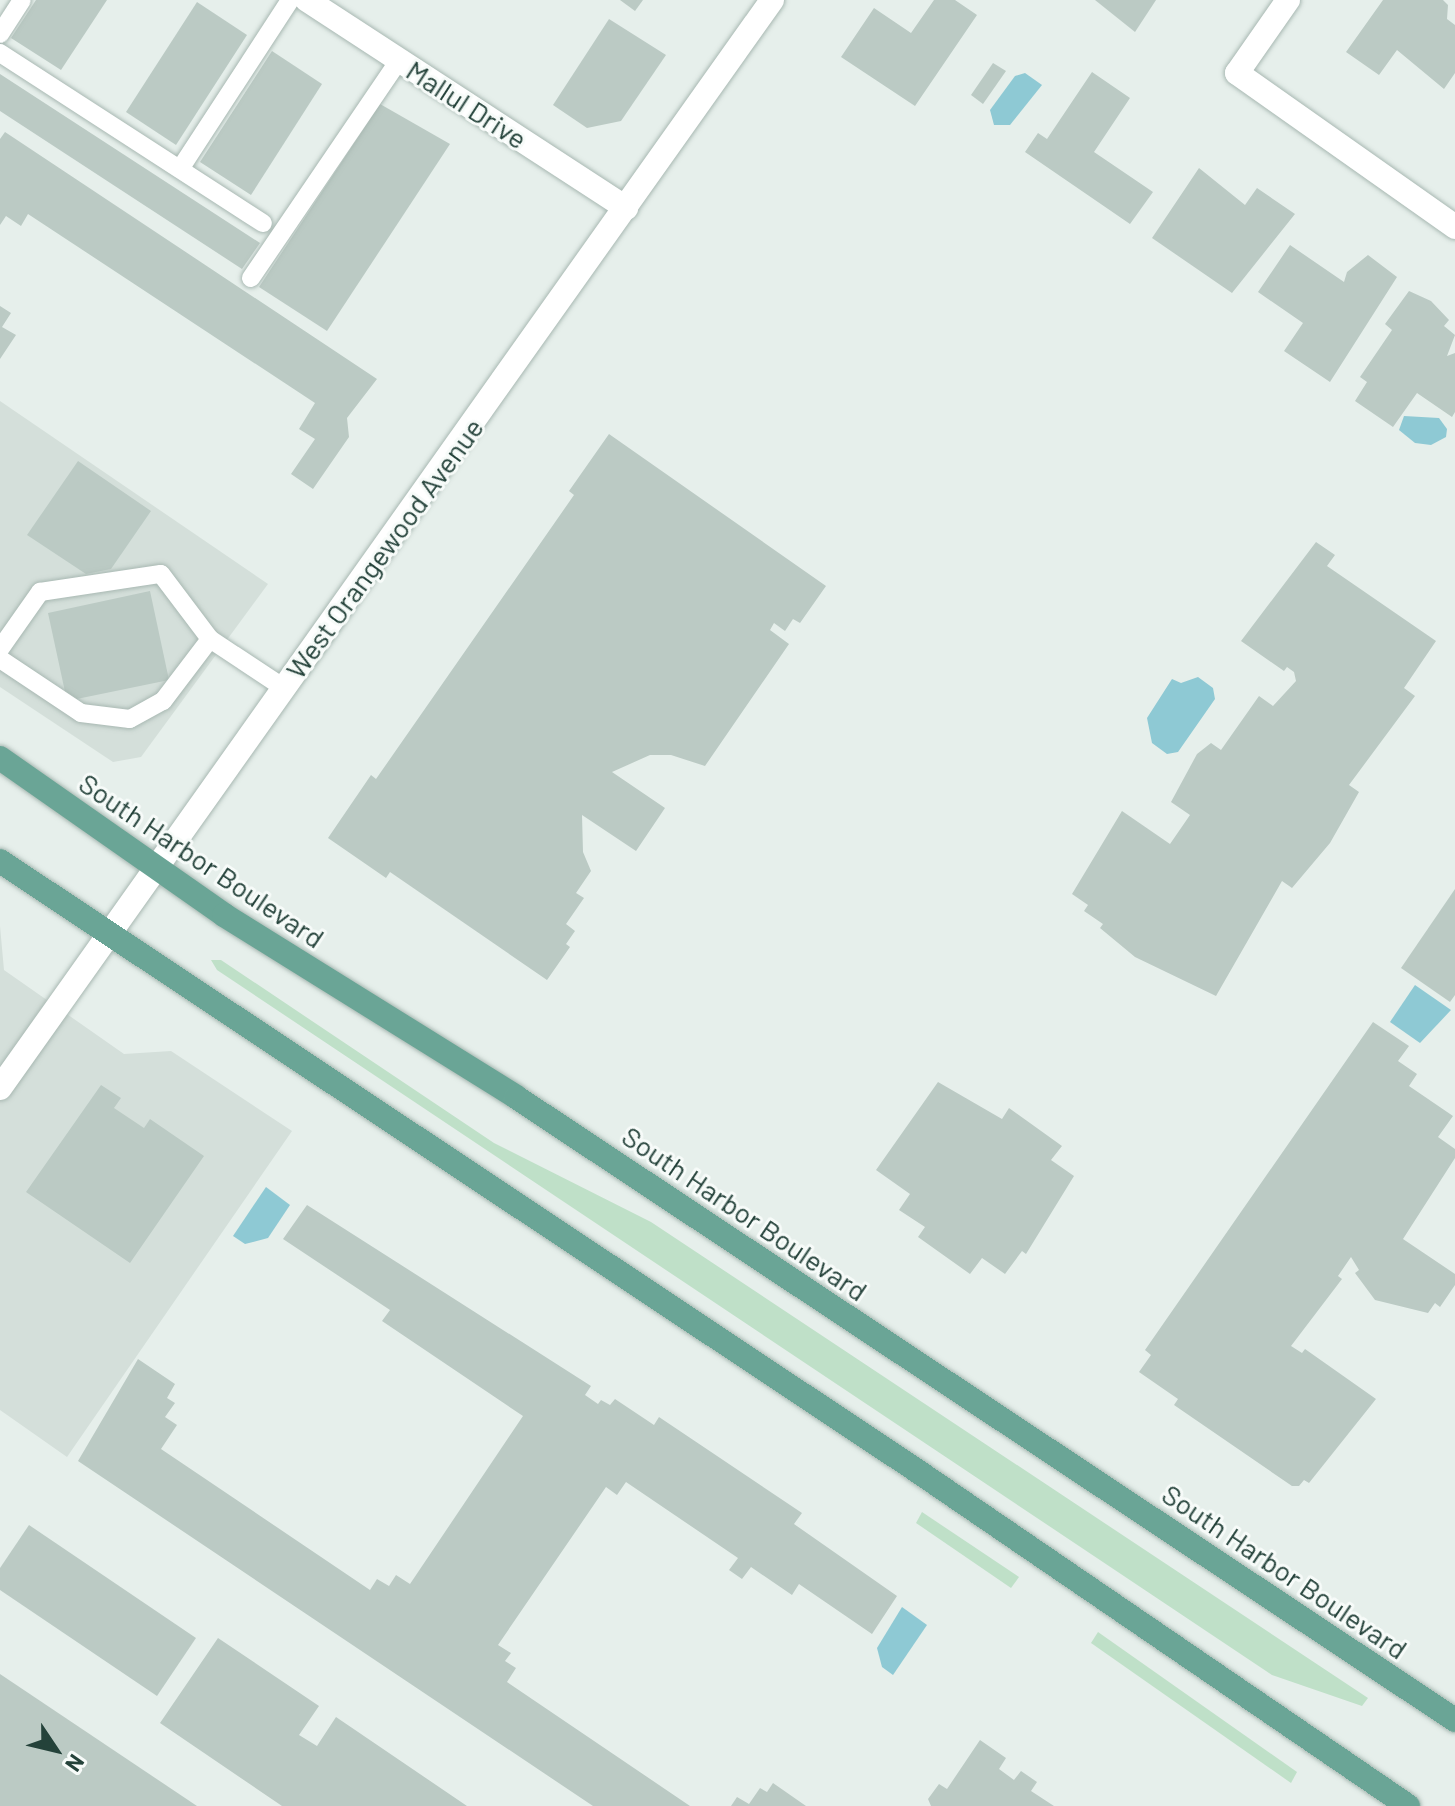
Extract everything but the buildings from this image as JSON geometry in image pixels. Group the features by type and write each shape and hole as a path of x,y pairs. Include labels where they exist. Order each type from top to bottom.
{"main road":[{"path":"1288,0 1237,73 1455,227"},
{"name":"Mallul Drive","path":"315,2 626,208"},
{"name":"West Orangewood Avenue","path":"0,1088 769,3"},
{"name":"South Harbor Boulevard","path":"0,758 157,870 516,1097 1455,1720"},
{"path":"0,861 910,1466 1408,1806"}],"lane":[{"path":"0,34 22,0"},
{"path":"180,169 290,0"},
{"path":"0,53 263,223"},
{"path":"251,278 399,60"},
{"path":"0,649 40,592 161,574 210,639 284,688"},
{"path":"0,659 81,713 130,719 163,701 210,639"}],"shaded area":[{"path":"0,401 268,584 141,757 113,762 0,687"},
{"path":"0,926 4,970 124,1054 171,1051 292,1131 67,1457 0,1410"}],"green space":[{"path":"211,960 221,960 494,1143 651,1222 1368,1698 1362,1706 1272,1675 217,970"},
{"path":"922,1512 1019,1577 1011,1588 916,1523"},
{"path":"1098,1632 1297,1772 1291,1783 1091,1643"}],"water":[{"path":"1025,73 1042,85 1010,125 994,125 990,110 1015,76"},
{"path":"1404,416 1439,418 1447,429 1446,437 1431,445 1415,443 1399,430"},
{"path":"1198,677 1213,688 1215,699 1178,752 1167,754 1152,743 1147,718 1172,679 1181,683"},
{"path":"1415,985 1451,1010 1420,1043 1390,1022"},
{"path":"266,1187 290,1205 268,1238 245,1244 233,1236"},
{"path":"902,1607 927,1625 893,1675 882,1667 877,1648"}]}
